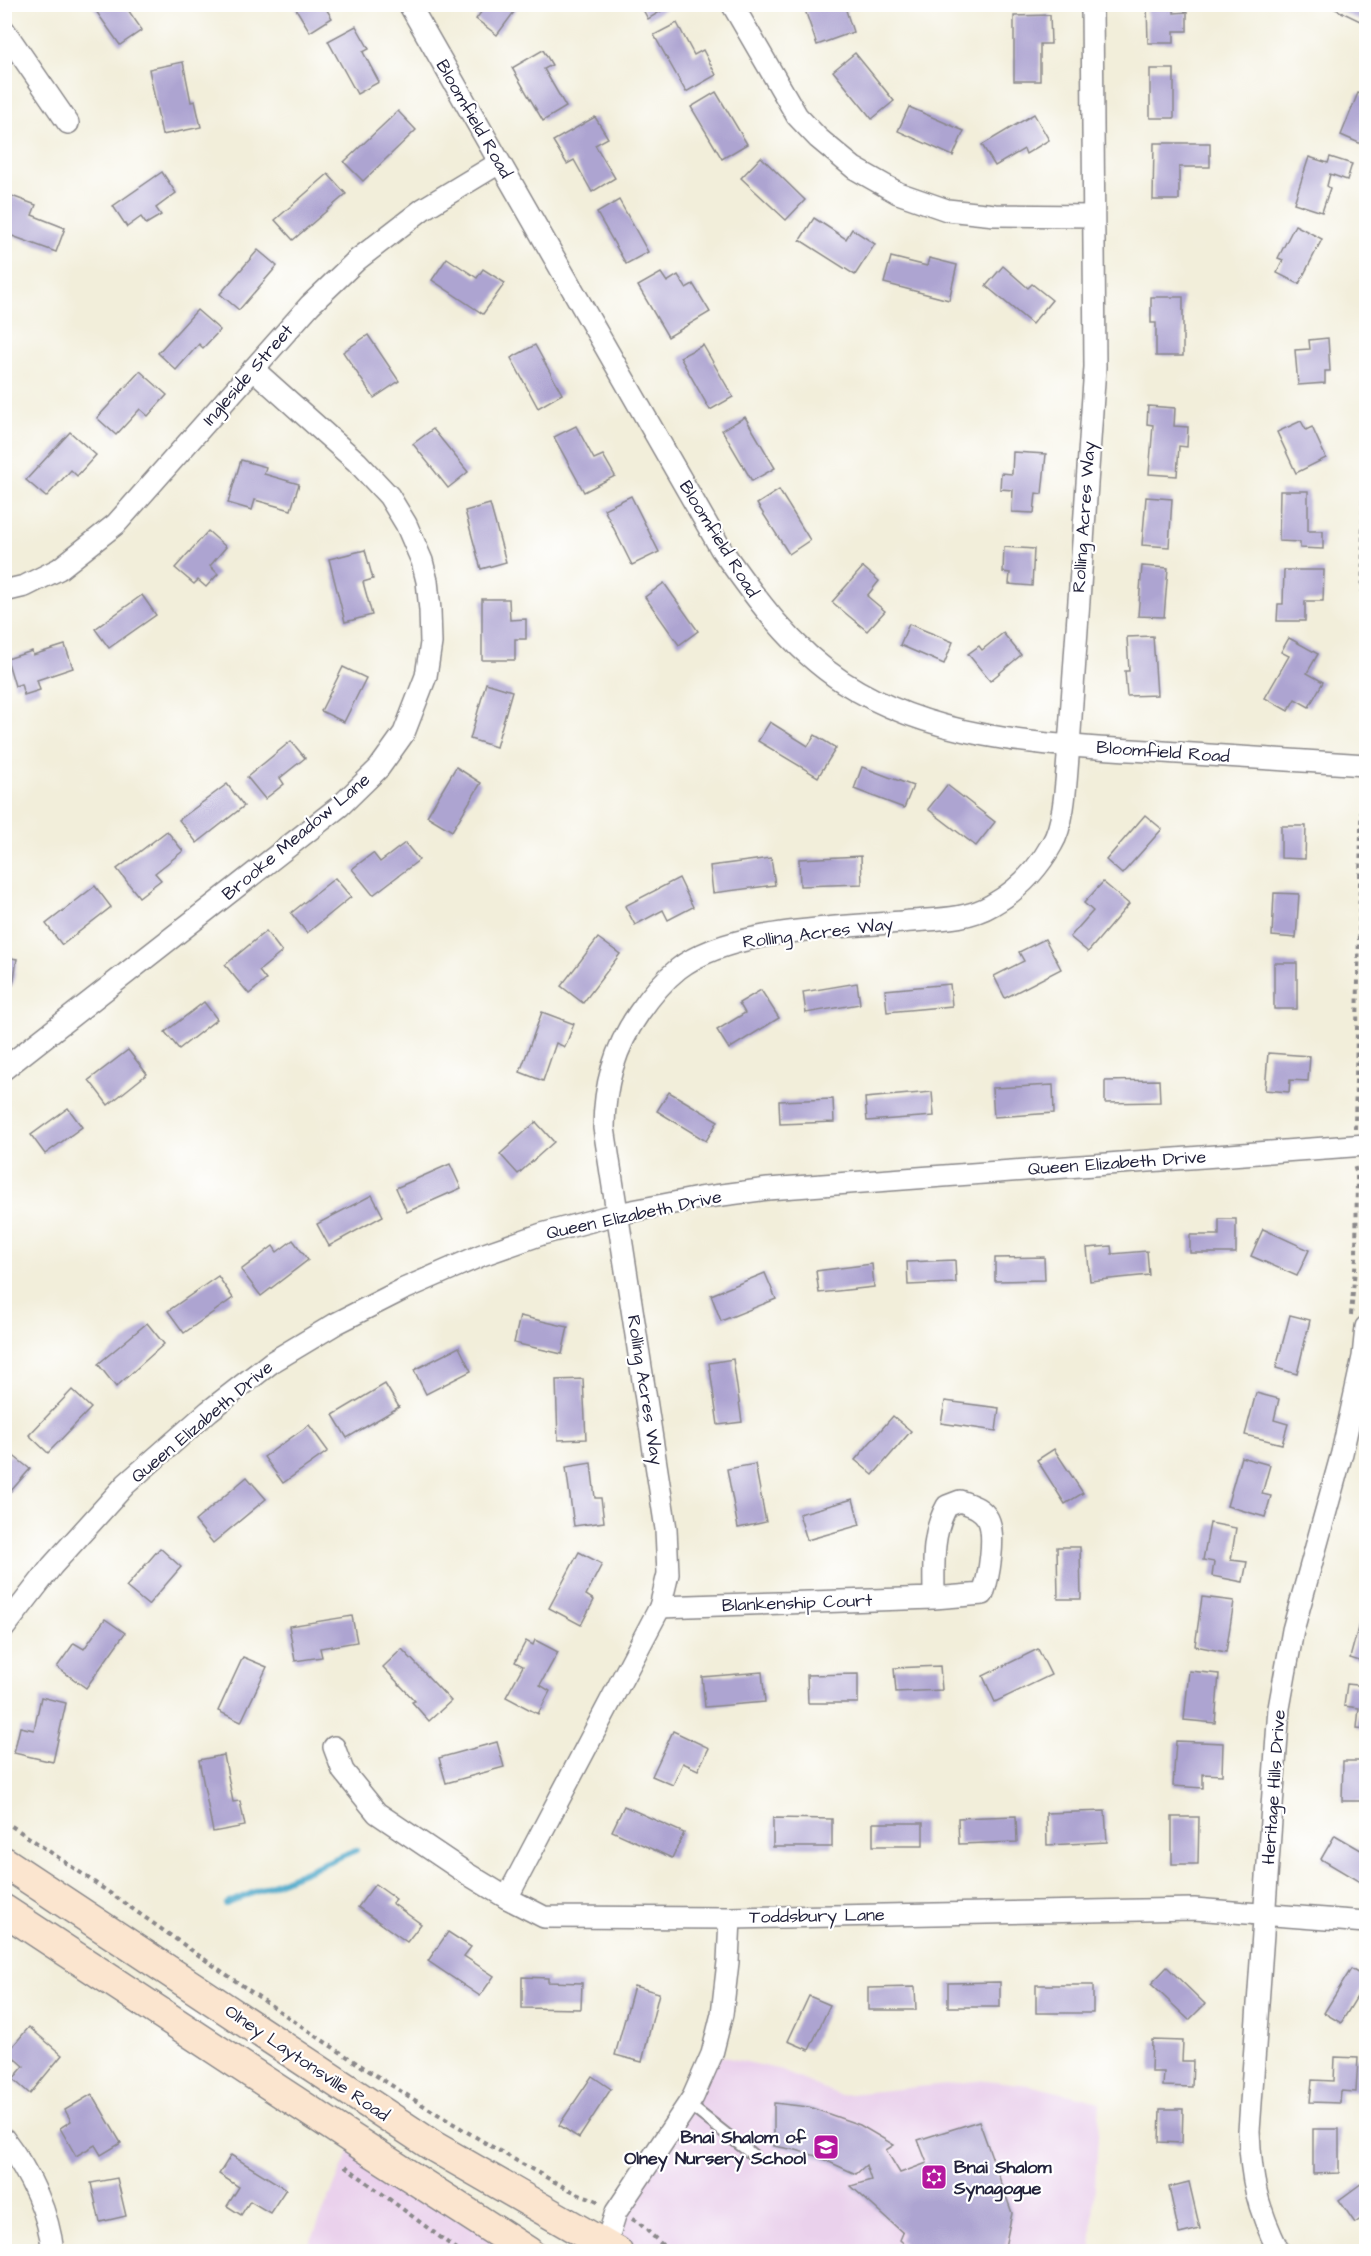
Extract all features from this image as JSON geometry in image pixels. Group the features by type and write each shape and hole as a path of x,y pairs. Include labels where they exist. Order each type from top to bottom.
{"main road":[{"name":"Olney Laytonsville Road","path":"4,1862 433,2146 608,2249"},
{"name":"Olney Laytonsville Road","path":"4,1910 528,2252"}],"street":[{"name":"Bloomfield Road","path":"409,4 721,549 758,601 792,640 843,682 894,708 942,725 999,739 1069,746 1366,765"},
{"path":"732,4 797,116 818,138 854,168 898,192 947,210 994,215 1093,216"},
{"name":"Rolling Acres Way","path":"507,1898 660,1607 668,1574 666,1529 604,1128 604,1106 613,1062 625,1033 651,995 680,968 721,946 767,935 959,917 991,906 1027,879 1054,843 1063,807 1069,746 1095,367 1092,4"},
{"path":"4,30 68,123"},
{"name":"Ingleside Street","path":"4,591 25,586 59,569 116,524 310,305 357,260 423,208 499,164"},
{"name":"Brooke Meadow Lane","path":"4,1069 340,806 379,768 404,733 426,676 431,643 427,581 422,561 406,524 389,496 357,462 253,369"},
{"name":"Queen Elizabeth Drive","path":"4,1628 51,1566 126,1484 209,1411 273,1362 356,1313 482,1255 542,1234 617,1214 699,1198 768,1189 1366,1145"},
{"name":"Heritage Hills Drive","path":"1279,2252 1263,2219 1251,2173 1249,2131 1280,1708 1293,1630 1342,1454 1363,1357 1366,1327"},
{"name":"Blankenship Court","path":"660,1607 934,1598 983,1594 991,1563 988,1519 978,1508 960,1501 947,1506 939,1521 935,1545 934,1598"},
{"name":"Toddsbury Lane","path":"334,1747 343,1772 377,1813 411,1838 507,1898 544,1917 730,1918 1194,1909 1366,1922"},
{"path":"608,2249 616,2212 688,2104 712,2054 722,2014 730,1918"},
{"path":"4,2139 29,2174 39,2195 48,2222 53,2252"}],"lane":[{"path":"688,2104 753,2155"}],"path":[{"path":"4,1821 98,1883 250,1991 381,2078 571,2191 589,2196 639,2223 670,2252"}],"shaded area":[{"path":"712,2054 777,2069 839,2095 986,2080 1029,2085 1100,2102 1091,2251 617,2252 616,2212"},
{"path":"354,2140 528,2252 306,2252"}],"building":[{"path":"91,4 124,4 142,30 120,45"},
{"path":"293,4 323,4 332,18 310,32"},
{"path":"487,4 520,4 497,35 476,19"},
{"path":"640,4 673,4 648,19"},
{"path":"803,4 844,4 853,32 817,45"},
{"path":"1147,4 1174,4 1174,13 1187,12 1187,31 1174,31 1174,43 1148,43"},
{"path":"1337,4 1366,4 1366,8 1360,21 1335,9"},
{"path":"1050,15 1051,44 1040,44 1040,81 1014,81 1014,16"},
{"path":"677,23 694,55 703,50 716,75 686,92 654,35"},
{"path":"356,26 369,49 363,52 379,82 357,94 328,41"},
{"path":"543,50 552,65 544,69 566,107 543,121 512,68"},
{"path":"855,53 894,101 872,119 833,71"},
{"path":"183,62 191,102 195,101 201,127 162,135 149,69"},
{"path":"1150,69 1174,69 1174,118 1150,118"},
{"path":"716,92 747,144 722,159 691,107"},
{"path":"1358,93 1366,96 1366,146 1341,135"},
{"path":"909,107 964,131 953,156 898,131"},
{"path":"398,111 416,130 363,181 344,162"},
{"path":"1034,114 1049,140 1026,154 1024,149 995,166 982,145"},
{"path":"595,117 608,138 595,145 615,178 592,192 574,160 567,164 553,141"},
{"path":"1154,143 1210,143 1210,167 1179,167 1179,200 1153,200"},
{"path":"761,157 805,200 786,220 741,178"},
{"path":"1309,157 1328,163 1330,157 1352,164 1347,180 1330,174 1327,186 1330,188 1322,212 1294,203"},
{"path":"162,172 176,193 156,208 161,215 146,224 141,217 127,227 113,206"},
{"path":"328,174 346,194 293,240 275,220"},
{"path":"9,195 36,205 32,215 65,228 56,252 4,233 4,208"},
{"path":"619,200 648,252 626,264 597,213"},
{"path":"814,218 846,239 852,229 875,244 855,275 800,240"},
{"path":"1295,225 1322,239 1299,284 1277,273 1283,260 1278,258"},
{"path":"258,250 277,266 239,310 220,294"},
{"path":"891,257 927,266 929,258 957,265 949,300 884,283"},
{"path":"447,258 477,278 483,269 505,283 483,314 432,280"},
{"path":"1003,266 1028,288 1032,284 1052,300 1032,324 986,286"},
{"path":"661,273 667,282 678,275 686,288 693,284 710,312 668,337 638,286"},
{"path":"1151,297 1183,297 1183,356 1156,356 1156,323 1151,323"},
{"path":"197,310 220,330 203,348 199,344 176,370 158,353"},
{"path":"368,335 399,381 374,398 343,352"},
{"path":"1328,338 1330,371 1325,371 1325,383 1298,385 1295,350 1310,349 1309,340"},
{"path":"535,345 562,394 538,408 511,358"},
{"path":"703,345 733,397 710,410 680,357"},
{"path":"140,371 167,395 148,416 140,409 116,435 97,418"},
{"path":"1148,406 1175,408 1174,426 1188,427 1187,447 1179,446 1177,476 1149,474 1153,425 1147,424"},
{"path":"745,417 775,468 752,481 722,430"},
{"path":"1301,421 1306,430 1312,427 1326,458 1296,473 1277,432"},
{"path":"576,426 594,459 603,455 615,476 584,492 554,437"},
{"path":"433,429 468,472 448,488 413,444"},
{"path":"70,432 96,455 77,476 71,470 46,497 26,480"},
{"path":"1013,452 1046,454 1042,494 1036,493 1034,513 1012,512 1013,490 1000,489 1001,473 1012,474"},
{"path":"241,460 266,467 264,474 299,484 291,510 255,500 252,510 228,503"},
{"path":"779,490 810,540 789,554 757,504"},
{"path":"1280,491 1308,491 1308,531 1323,531 1323,549 1300,548 1300,542 1279,541"},
{"path":"631,496 659,552 632,565 604,509"},
{"path":"1146,497 1172,499 1169,547 1142,545"},
{"path":"490,504 506,562 481,569 465,511"},
{"path":"208,531 226,547 210,566 218,574 206,587 198,580 194,584 175,568"},
{"path":"1004,547 1034,549 1032,586 1009,584 1010,573 1003,572"},
{"path":"365,550 373,579 363,582 372,615 345,622 329,559"},
{"path":"1142,566 1168,568 1164,617 1138,616"},
{"path":"863,567 879,581 867,596 885,611 867,631 832,602"},
{"path":"1284,570 1324,570 1323,601 1305,601 1305,621 1277,621 1278,604 1283,604"},
{"path":"664,583 698,631 679,645 645,597"},
{"path":"142,595 156,615 109,648 95,629"},
{"path":"482,599 509,599 510,620 526,619 526,639 515,639 515,660 482,660"},
{"path":"909,624 953,642 944,664 900,645"},
{"path":"1003,633 1021,655 990,681 968,654 979,646 982,650"},
{"path":"1153,636 1157,695 1127,696 1125,671 1129,671 1127,637"},
{"path":"1289,638 1318,654 1307,673 1323,682 1309,707 1295,699 1288,711 1265,698 1289,656 1281,652"},
{"path":"65,645 73,668 37,680 40,690 24,695 21,684 15,686 7,659 32,651 33,655"},
{"path":"343,667 366,678 344,722 321,711"},
{"path":"486,683 512,691 496,747 470,739"},
{"path":"770,722 808,746 815,735 836,748 818,777 758,741"},
{"path":"291,741 305,758 280,778 284,784 265,799 247,777"},
{"path":"456,767 481,783 452,831 427,816"},
{"path":"862,767 913,786 904,808 854,789"},
{"path":"227,784 244,806 197,843 179,820"},
{"path":"947,785 995,822 976,846 928,809"},
{"path":"1145,815 1162,829 1122,874 1106,860"},
{"path":"1281,826 1306,826 1305,859 1281,858"},
{"path":"167,831 183,851 155,873 161,880 139,897 117,869"},
{"path":"405,843 419,860 373,895 352,869 373,853 380,862"},
{"path":"861,856 862,884 800,886 799,859"},
{"path":"771,858 775,885 713,893 710,866"},
{"path":"335,878 351,897 307,933 291,913"},
{"path":"679,878 693,907 668,920 663,910 635,925 625,906"},
{"path":"1103,882 1129,904 1088,952 1070,937 1093,911 1084,903"},
{"path":"95,886 111,907 62,945 46,924"},
{"path":"1274,893 1299,894 1296,938 1272,936"},
{"path":"266,931 282,952 259,971 266,980 249,994 225,965"},
{"path":"598,938 620,954 583,1003 561,986"},
{"path":"1045,939 1061,969 1005,998 994,976 1024,961 1019,952"},
{"path":"4,957 17,959 13,985 4,984"},
{"path":"1274,963 1297,963 1297,1009 1274,1009"},
{"path":"857,983 860,1004 806,1013 803,992"},
{"path":"950,984 952,1006 887,1012 885,990"},
{"path":"761,990 779,1018 729,1049 717,1030 745,1013 739,1003"},
{"path":"204,1002 217,1019 179,1049 165,1032"},
{"path":"542,1012 574,1024 565,1047 556,1043 543,1081 520,1072"},
{"path":"128,1050 147,1074 108,1105 89,1080"},
{"path":"1268,1053 1310,1056 1308,1081 1290,1080 1289,1092 1265,1090"},
{"path":"1159,1080 1160,1102 1105,1103 1105,1081"},
{"path":"1053,1085 1054,1113 994,1117 992,1088"},
{"path":"669,1092 718,1121 706,1141 657,1111"},
{"path":"932,1092 934,1116 867,1121 865,1098"},
{"path":"833,1099 834,1122 780,1124 779,1101"},
{"path":"68,1108 82,1127 45,1154 31,1135"},
{"path":"536,1122 554,1142 518,1174 500,1154"},
{"path":"450,1164 461,1188 407,1212 396,1188"},
{"path":"372,1195 383,1216 329,1246 317,1224"},
{"path":"1219,1219 1236,1219 1236,1253 1190,1253 1190,1235 1219,1235"},
{"path":"1263,1229 1309,1250 1297,1276 1251,1256"},
{"path":"293,1240 308,1260 261,1296 241,1270 273,1246 277,1252"},
{"path":"1111,1246 1112,1254 1147,1251 1149,1275 1090,1281 1087,1248"},
{"path":"1044,1257 1045,1280 995,1281 995,1258"},
{"path":"955,1260 956,1283 908,1285 907,1262"},
{"path":"872,1264 874,1287 819,1293 816,1271"},
{"path":"765,1273 776,1299 721,1321 711,1295"},
{"path":"218,1276 233,1298 184,1333 168,1311"},
{"path":"1290,1315 1310,1320 1297,1374 1276,1368"},
{"path":"520,1316 568,1327 562,1354 514,1343"},
{"path":"147,1323 164,1344 116,1387 98,1364"},
{"path":"459,1347 471,1371 426,1394 414,1370"},
{"path":"733,1359 742,1422 718,1425 709,1363"},
{"path":"583,1379 586,1439 558,1440 556,1380"},
{"path":"385,1384 399,1407 347,1438 333,1415"},
{"path":"72,1390 91,1408 48,1453 29,1435"},
{"path":"1256,1393 1279,1399 1274,1420 1288,1424 1282,1444 1245,1435"},
{"path":"945,1401 999,1408 996,1431 941,1423"},
{"path":"893,1416 911,1431 873,1475 855,1460"},
{"path":"309,1425 328,1451 283,1483 264,1457"},
{"path":"1054,1449 1083,1493 1065,1504 1037,1460"},
{"path":"11,1454 30,1469 4,1499 4,1462"},
{"path":"1241,1457 1270,1465 1262,1494 1271,1496 1265,1517 1227,1506"},
{"path":"591,1463 595,1498 601,1498 604,1522 574,1526 566,1467"},
{"path":"755,1464 766,1522 738,1528 727,1469"},
{"path":"247,1477 266,1499 213,1543 195,1521"},
{"path":"853,1499 860,1525 807,1540 799,1514"},
{"path":"1210,1523 1236,1528 1231,1560 1247,1562 1243,1582 1212,1576 1214,1562 1203,1560"},
{"path":"1057,1547 1080,1547 1081,1599 1058,1599"},
{"path":"160,1548 181,1567 148,1605 126,1587"},
{"path":"579,1552 602,1564 586,1595 594,1600 581,1625 549,1608"},
{"path":"1202,1597 1234,1601 1226,1652 1195,1646"},
{"path":"1362,1613 1366,1614 1366,1663 1350,1658"},
{"path":"352,1616 357,1642 320,1648 322,1657 295,1661 289,1626"},
{"path":"105,1619 125,1633 86,1688 57,1667 74,1643 84,1649"},
{"path":"535,1640 558,1652 540,1685 550,1691 538,1714 506,1697 523,1666 515,1662 526,1641 533,1645"},
{"path":"402,1649 451,1701 429,1721 412,1702 415,1701 383,1667"},
{"path":"1038,1649 1051,1675 995,1702 983,1676"},
{"path":"243,1657 267,1667 241,1722 218,1711"},
{"path":"940,1666 942,1690 896,1692 894,1668"},
{"path":"1189,1671 1219,1674 1215,1723 1184,1720"},
{"path":"762,1672 765,1702 705,1707 702,1677"},
{"path":"858,1674 858,1703 808,1703 807,1675"},
{"path":"1347,1684 1366,1686 1366,1729 1357,1728 1359,1708 1344,1706"},
{"path":"41,1697 66,1703 53,1762 14,1753 20,1727 34,1730"},
{"path":"673,1731 709,1748 698,1770 683,1763 673,1785 652,1776"},
{"path":"1176,1741 1223,1743 1222,1775 1203,1774 1203,1788 1173,1786"},
{"path":"497,1742 504,1767 446,1783 439,1758"},
{"path":"224,1755 233,1802 240,1801 245,1826 213,1832 199,1760"},
{"path":"1343,1761 1366,1761 1366,1801 1342,1801"},
{"path":"624,1806 684,1833 672,1858 612,1831"},
{"path":"1105,1811 1107,1842 1047,1845 1046,1813"},
{"path":"1016,1816 1017,1842 959,1844 958,1818"},
{"path":"1172,1817 1199,1817 1198,1864 1172,1864"},
{"path":"773,1818 832,1819 832,1847 773,1847"},
{"path":"873,1823 923,1823 923,1846 873,1846"},
{"path":"1335,1835 1366,1853 1366,1877 1363,1884 1321,1859"},
{"path":"375,1884 396,1899 392,1903 421,1924 407,1942 358,1907"},
{"path":"448,1932 471,1947 464,1956 494,1976 480,1996 428,1961"},
{"path":"1167,1967 1205,2004 1189,2020 1151,1984"},
{"path":"1351,1969 1366,1978 1366,1982 1341,2023 1324,2013"},
{"path":"522,1977 548,1978 548,1982 582,1983 581,2009 522,2008"},
{"path":"1000,1982 1000,2007 948,2007 948,1983"},
{"path":"1036,1985 1093,1985 1093,2013 1036,2013"},
{"path":"634,1986 659,1993 642,2062 615,2055"},
{"path":"915,1987 916,2010 868,2010 868,1988"},
{"path":"809,1996 830,2005 809,2050 788,2041"},
{"path":"29,2027 62,2055 30,2094 13,2079 24,2066 8,2052"},
{"path":"1152,2040 1183,2041 1182,2061 1193,2061 1192,2087 1163,2086 1164,2072 1151,2072"},
{"path":"1335,2057 1358,2058 1356,2092 1341,2091 1340,2103 1310,2102 1312,2080 1334,2081"},
{"path":"592,2076 611,2089 579,2138 559,2125"},
{"path":"92,2094 121,2143 101,2155 95,2145 76,2156 60,2128 71,2121 65,2110"},
{"name":"Bnai Shalom Synagogue","path":"774,2103 809,2107 860,2125 894,2145 886,2150 900,2173 927,2163 918,2140 979,2121 1012,2213 1004,2252 913,2252 900,2240 903,2233 851,2186 871,2180 866,2165 856,2174 816,2156 774,2146"},
{"path":"1160,2109 1183,2109 1182,2143 1159,2142"},
{"path":"1313,2129 1339,2129 1339,2173 1313,2174"},
{"path":"231,2155 286,2189 270,2213 250,2201 241,2215 227,2206 239,2187 219,2174"},
{"path":"117,2178 126,2216 100,2222 91,2183"},
{"path":"1189,2182 1200,2229 1179,2234 1169,2187"},
{"path":"1362,2183 1366,2189 1366,2215 1355,2223 1339,2200"}],"waterway":[{"path":"226,1904 356,1850"}],"place":[{"name":"Bnai Shalom of Olney Nursery School","path":"826,2147"},
{"name":"Bnai Shalom Synagogue","path":"934,2177"}]}
